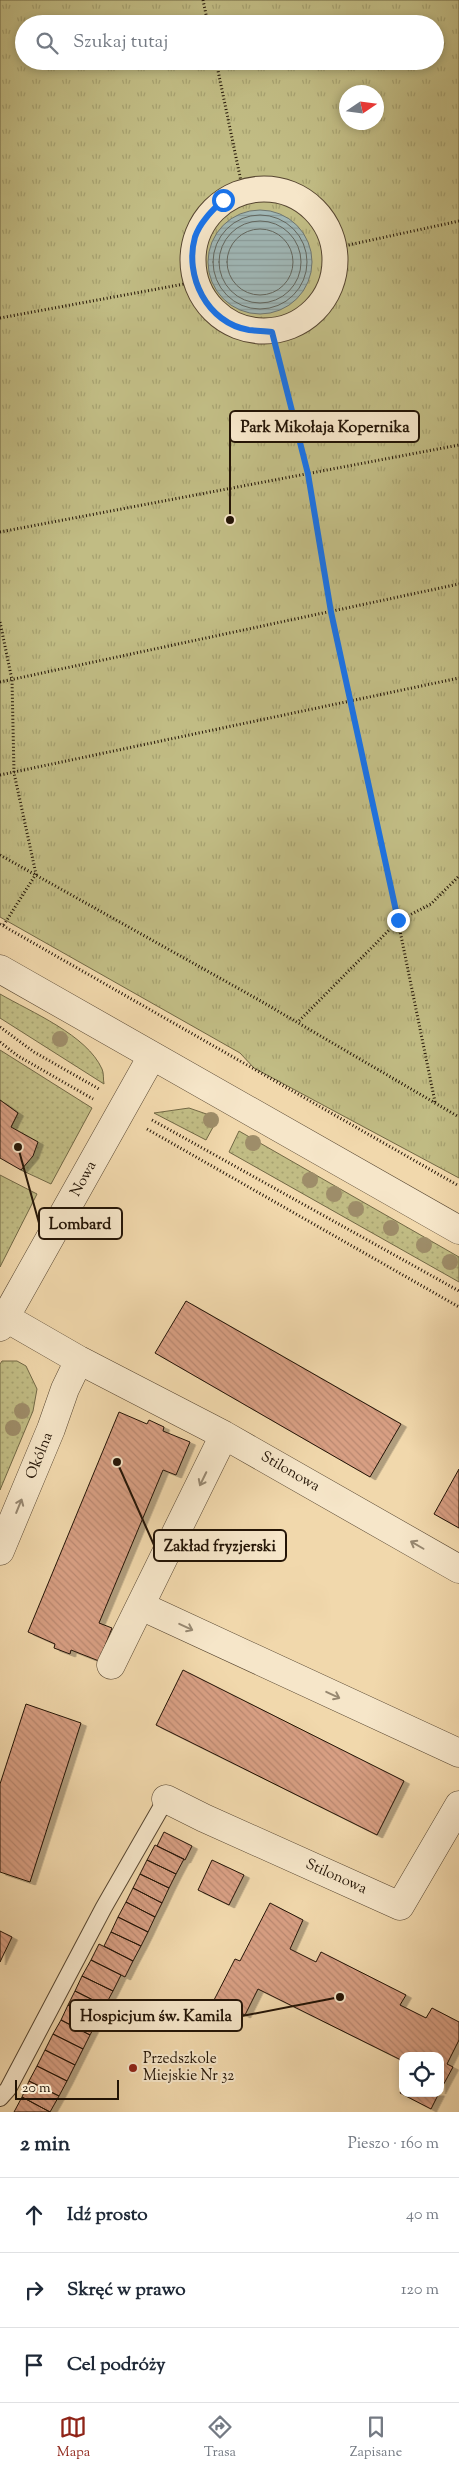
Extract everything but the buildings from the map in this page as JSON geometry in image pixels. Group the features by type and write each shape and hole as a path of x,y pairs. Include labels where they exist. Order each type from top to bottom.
{"street":[{"path":"267,188 291,193 312,206 327,225 335,248 335,271 328,293 314,312 294,325 272,332 247,330 224,321 206,304 195,282 191,259 196,236 206,216 223,200 243,191 267,188"},
{"path":"0,969 459,1230"},
{"name":"Nowa","path":"3,1322 152,1056"},
{"name":"Stilonowa","path":"3,1322 224,1435 459,1569"},
{"name":"Okólna","path":"0,1551 47,1438 65,1389 79,1360"},
{"path":"111,1665 224,1435"},
{"path":"141,1606 459,1753"},
{"name":"Stilonowa","path":"166,1798 204,1818 400,1906 459,1805"}],"lane":[{"path":"0,2098 8,2089 166,1798"}],"path":[{"path":"203,0 206,15"},
{"path":"218,70 243,191"},
{"path":"335,248 459,221"},
{"path":"0,318 195,282"},
{"path":"272,332 308,474 331,612 352,700 435,1103"},
{"path":"0,532 459,446"},
{"path":"0,682 459,584"},
{"path":"0,622 12,680 14,772 36,874 2,925 459,1186"},
{"path":"0,776 459,678"},
{"path":"0,855 298,1022 459,1116"},
{"path":"298,1022 398,920 431,904 459,876"},
{"path":"0,1027 34,1052 123,1110 459,1307"},
{"path":"0,1042 18,1056 123,1110 459,1291"}],"green space":[{"path":"0,0 459,0 459,1178 254,1068 240,1053 0,917"},
{"path":"0,994 57,1026 84,1045 95,1057 102,1069 104,1084 0,1018"},
{"path":"0,1050 92,1108 51,1184 21,1170 26,1163 11,1127 18,1113 0,1100"},
{"path":"189,1108 218,1118 206,1140 154,1113"},
{"path":"239,1131 459,1257 459,1282 229,1152"},
{"path":"0,1175 37,1194 0,1267"},
{"path":"2,1361 17,1361 26,1366 37,1389 33,1411 0,1490 0,1364"}],"water":[{"path":"260,210 280,214 297,225 308,242 312,262 308,282 297,299 280,310 260,314 240,310 223,299 212,282 208,262 212,242 223,225 240,214"}],"place":[{"name":"Park Mikołaja Kopernika","path":"230,520"},
{"name":"Lombard","path":"18,1147"},
{"name":"Zakład fryzjerski","path":"117,1462"},
{"name":"Hospicjum św. Kamila","path":"340,1997"},
{"name":"Przedszkole Miejskie Nr 32","path":"133,2068"}],"route":[{"path":"223,200 206,216 196,236 191,259 195,282 206,304 224,321 247,330 272,332 308,474 331,612 352,700 398,920"}]}
